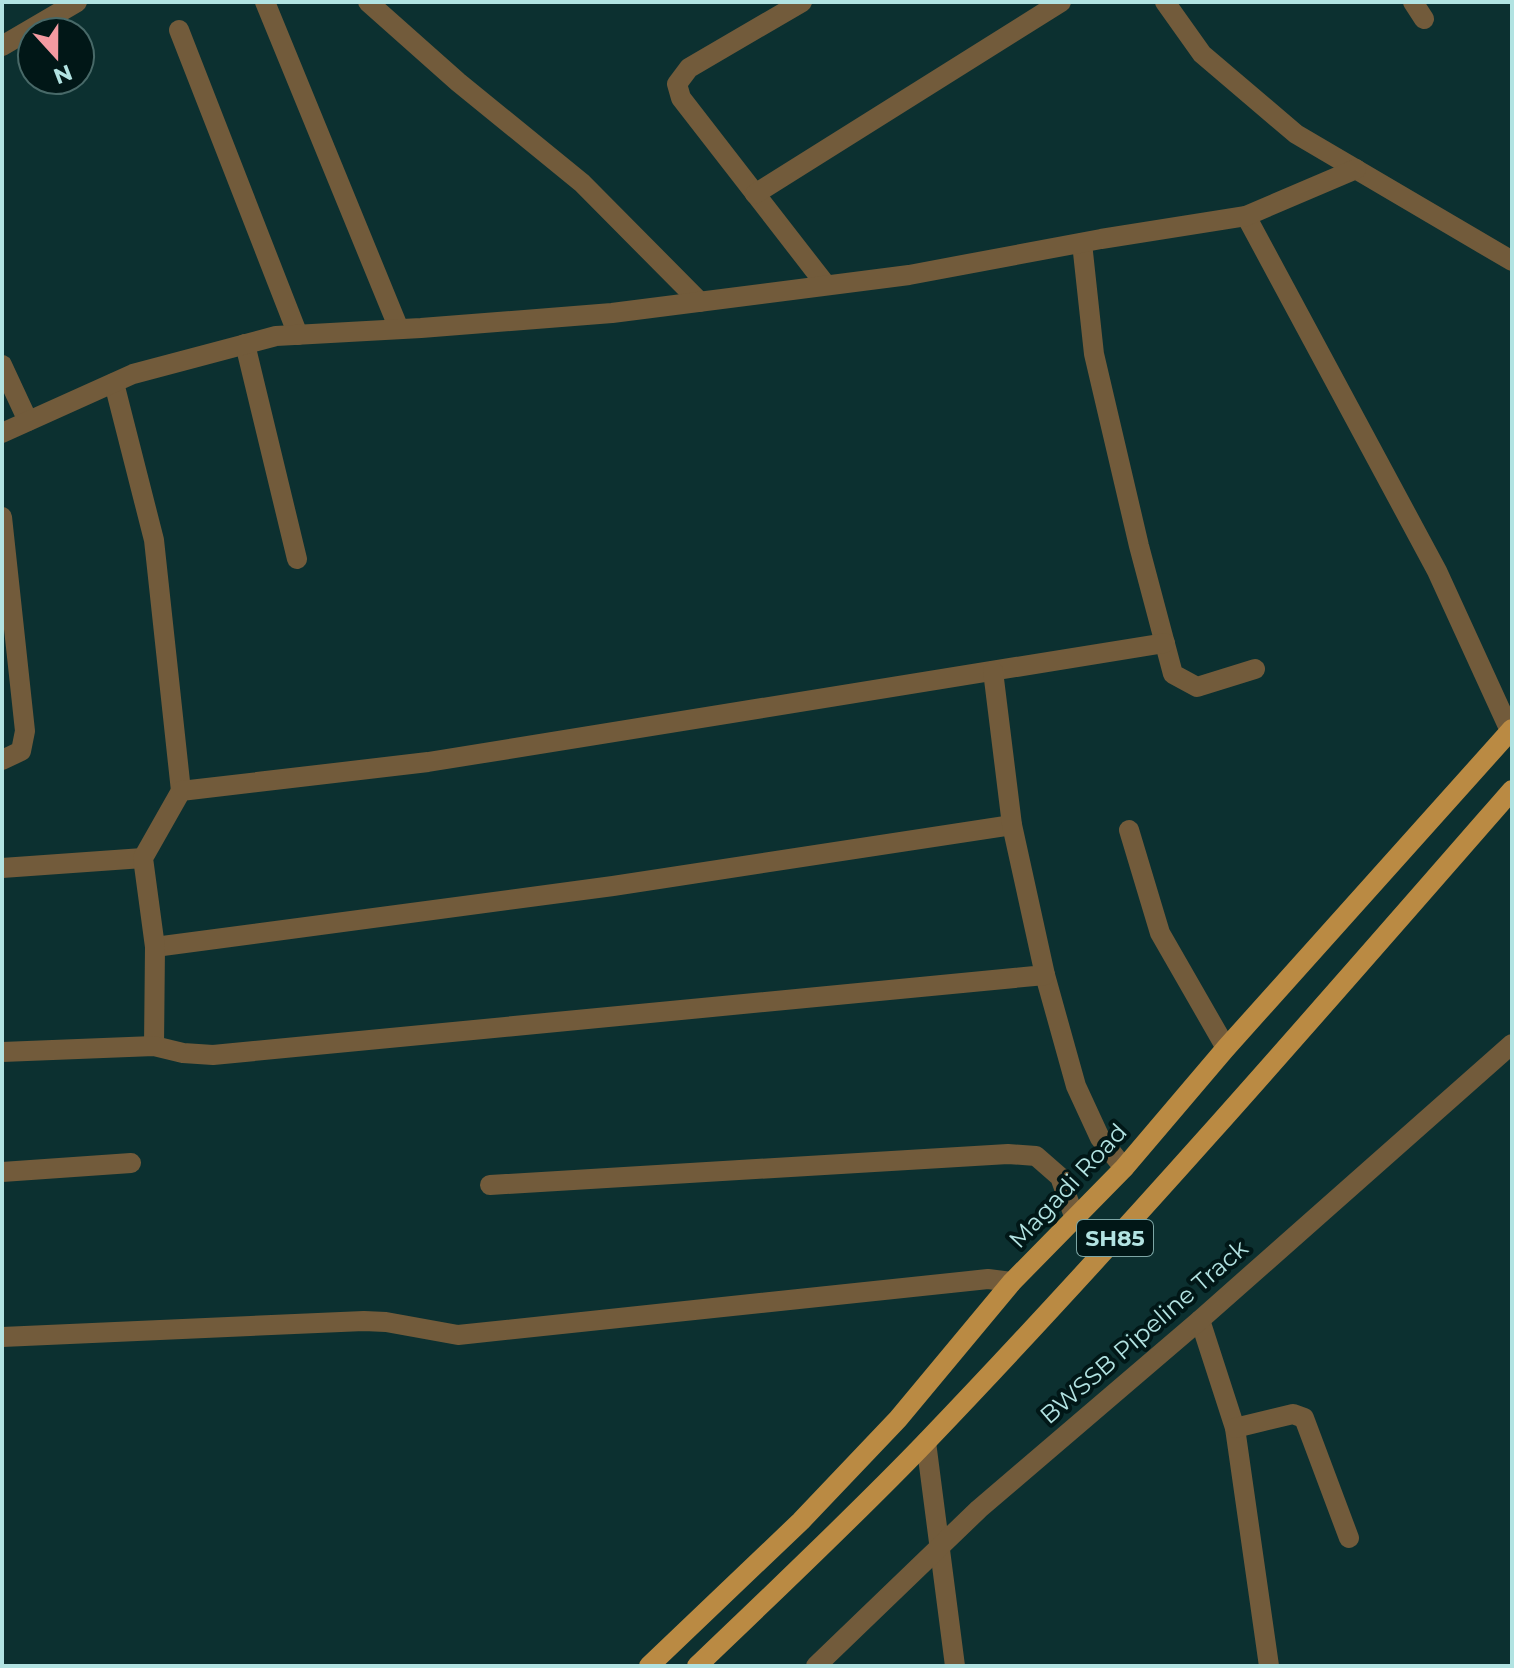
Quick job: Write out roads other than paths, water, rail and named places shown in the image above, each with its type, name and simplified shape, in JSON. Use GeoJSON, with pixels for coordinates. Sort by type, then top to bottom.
{"type":"FeatureCollection","features":[{"type":"Feature","properties":{"kind":"main road","name":"Magadi Road"},"geometry":{"type":"LineString","coordinates":[[649,1666],[801,1521],[876,1442],[1012,1282],[1124,1168],[1226,1048],[1511,732]]}},
{"type":"Feature","properties":{"kind":"main road","name":"SH85"},"geometry":{"type":"LineString","coordinates":[[697,1666],[926,1442],[1235,1106],[1512,790]]}},
{"type":"Feature","properties":{"kind":"street"},"geometry":{"type":"LineString","coordinates":[[2,46],[77,2]]}},
{"type":"Feature","properties":{"kind":"street"},"geometry":{"type":"LineString","coordinates":[[265,2],[399,329]]}},
{"type":"Feature","properties":{"kind":"street"},"geometry":{"type":"LineString","coordinates":[[368,2],[458,82],[582,183],[700,302]]}},
{"type":"Feature","properties":{"kind":"street"},"geometry":{"type":"LineString","coordinates":[[802,2],[689,68],[677,84],[681,98],[826,285]]}},
{"type":"Feature","properties":{"kind":"street"},"geometry":{"type":"LineString","coordinates":[[755,194],[1061,2]]}},
{"type":"Feature","properties":{"kind":"street"},"geometry":{"type":"LineString","coordinates":[[1165,2],[1202,54],[1296,134],[1509,254]]}},
{"type":"Feature","properties":{"kind":"street"},"geometry":{"type":"LineString","coordinates":[[179,30],[298,335]]}},
{"type":"Feature","properties":{"kind":"street"},"geometry":{"type":"LineString","coordinates":[[2,433],[133,374],[276,336],[612,313],[909,275],[1246,216],[1356,169]]}},
{"type":"Feature","properties":{"kind":"street"},"geometry":{"type":"LineString","coordinates":[[1246,216],[1437,571],[1511,732]]}},
{"type":"Feature","properties":{"kind":"street"},"geometry":{"type":"LineString","coordinates":[[1082,243],[1094,354],[1173,674],[1197,687],[1255,669]]}},
{"type":"Feature","properties":{"kind":"street"},"geometry":{"type":"LineString","coordinates":[[245,344],[297,559]]}},
{"type":"Feature","properties":{"kind":"street"},"geometry":{"type":"LineString","coordinates":[[2,365],[28,421]]}},
{"type":"Feature","properties":{"kind":"street"},"geometry":{"type":"LineString","coordinates":[[114,383],[154,540],[181,791],[143,858],[155,947],[154,1046]]}},
{"type":"Feature","properties":{"kind":"street"},"geometry":{"type":"LineString","coordinates":[[2,517],[25,731],[21,751],[2,760]]}},
{"type":"Feature","properties":{"kind":"street"},"geometry":{"type":"LineString","coordinates":[[181,791],[428,762],[1165,643]]}},
{"type":"Feature","properties":{"kind":"street"},"geometry":{"type":"LineString","coordinates":[[993,671],[1012,825],[1045,975],[1076,1086],[1100,1138],[1124,1168]]}},
{"type":"Feature","properties":{"kind":"street"},"geometry":{"type":"LineString","coordinates":[[155,947],[613,886],[1012,825]]}},
{"type":"Feature","properties":{"kind":"street"},"geometry":{"type":"LineString","coordinates":[[1129,830],[1160,933],[1226,1048]]}},
{"type":"Feature","properties":{"kind":"street"},"geometry":{"type":"LineString","coordinates":[[2,868],[143,858]]}},
{"type":"Feature","properties":{"kind":"street"},"geometry":{"type":"LineString","coordinates":[[2,1052],[154,1046],[183,1053],[213,1055],[1045,975]]}},
{"type":"Feature","properties":{"kind":"street","name":"BWSSB Pipeline Track"},"geometry":{"type":"LineString","coordinates":[[816,1666],[979,1509],[1200,1320],[1512,1044]]}},
{"type":"Feature","properties":{"kind":"street"},"geometry":{"type":"LineString","coordinates":[[490,1185],[1008,1154],[1036,1156],[1060,1177],[1075,1219]]}},
{"type":"Feature","properties":{"kind":"street"},"geometry":{"type":"LineString","coordinates":[[2,1172],[131,1163]]}},
{"type":"Feature","properties":{"kind":"street"},"geometry":{"type":"LineString","coordinates":[[2,1337],[364,1321],[458,1335],[988,1279],[1012,1282]]}},
{"type":"Feature","properties":{"kind":"street"},"geometry":{"type":"LineString","coordinates":[[1200,1320],[1235,1428],[1269,1666]]}},
{"type":"Feature","properties":{"kind":"street"},"geometry":{"type":"LineString","coordinates":[[1235,1428],[1293,1414],[1304,1418],[1349,1538]]}},
{"type":"Feature","properties":{"kind":"street"},"geometry":{"type":"LineString","coordinates":[[926,1442],[955,1666]]}}]}
